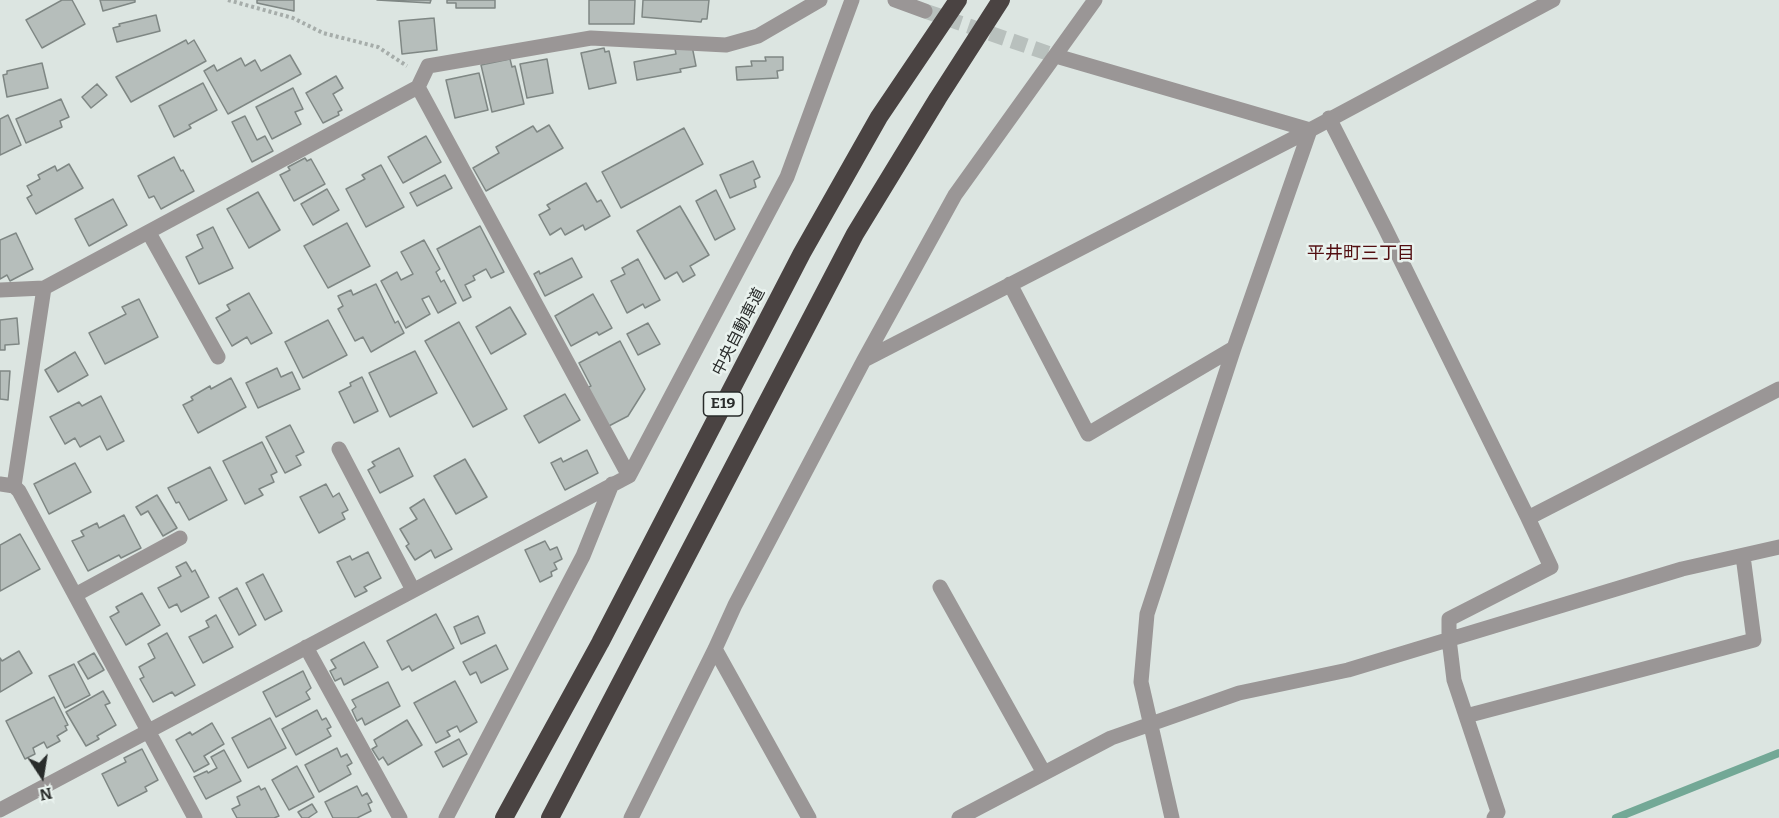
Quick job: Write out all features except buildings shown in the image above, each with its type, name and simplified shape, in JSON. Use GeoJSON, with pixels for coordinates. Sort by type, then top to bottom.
{"type":"FeatureCollection","features":[{"type":"Feature","properties":{"kind":"highway","name":"中央自動車道"},"geometry":{"type":"LineString","coordinates":[[504,818],[605,632],[808,243],[879,117],[958,0]]}},
{"type":"Feature","properties":{"kind":"highway","name":"E19"},"geometry":{"type":"LineString","coordinates":[[550,818],[855,234],[1001,0]]}},
{"type":"Feature","properties":{"kind":"street"},"geometry":{"type":"LineString","coordinates":[[0,290],[44,288],[418,87],[428,66],[591,38],[726,45],[758,36],[820,0]]}},
{"type":"Feature","properties":{"kind":"street"},"geometry":{"type":"LineString","coordinates":[[0,810],[629,476],[786,177],[852,0]]}},
{"type":"Feature","properties":{"kind":"street"},"geometry":{"type":"LineString","coordinates":[[894,0],[925,11]]}},
{"type":"Feature","properties":{"kind":"street"},"geometry":{"type":"LineString","coordinates":[[631,818],[716,649],[735,605],[864,360],[955,195],[1095,0]]}},
{"type":"Feature","properties":{"kind":"street"},"geometry":{"type":"LineString","coordinates":[[864,360],[1310,130],[1553,0]]}},
{"type":"Feature","properties":{"kind":"street"},"geometry":{"type":"LineString","coordinates":[[1056,56],[1310,130]]}},
{"type":"Feature","properties":{"kind":"street"},"geometry":{"type":"LineString","coordinates":[[418,87],[629,476]]}},
{"type":"Feature","properties":{"kind":"street"},"geometry":{"type":"LineString","coordinates":[[1329,118],[1551,567],[1449,619],[1454,681],[1498,812],[1494,818]]}},
{"type":"Feature","properties":{"kind":"street"},"geometry":{"type":"LineString","coordinates":[[1172,818],[1141,682],[1148,614],[1234,348],[1310,130]]}},
{"type":"Feature","properties":{"kind":"street"},"geometry":{"type":"LineString","coordinates":[[149,233],[218,357]]}},
{"type":"Feature","properties":{"kind":"street"},"geometry":{"type":"LineString","coordinates":[[1010,284],[1088,434],[1234,348]]}},
{"type":"Feature","properties":{"kind":"street"},"geometry":{"type":"LineString","coordinates":[[44,288],[7,485],[19,491],[45,537],[195,818]]}},
{"type":"Feature","properties":{"kind":"street"},"geometry":{"type":"LineString","coordinates":[[1528,518],[1779,389]]}},
{"type":"Feature","properties":{"kind":"street"},"geometry":{"type":"LineString","coordinates":[[339,449],[413,590]]}},
{"type":"Feature","properties":{"kind":"street"},"geometry":{"type":"LineString","coordinates":[[447,818],[583,556],[612,484]]}},
{"type":"Feature","properties":{"kind":"street"},"geometry":{"type":"LineString","coordinates":[[75,595],[180,538]]}},
{"type":"Feature","properties":{"kind":"street"},"geometry":{"type":"LineString","coordinates":[[959,818],[1111,738],[1239,693],[1348,670],[1682,570],[1779,548]]}},
{"type":"Feature","properties":{"kind":"street"},"geometry":{"type":"LineString","coordinates":[[1466,716],[1754,640],[1743,556]]}},
{"type":"Feature","properties":{"kind":"street"},"geometry":{"type":"LineString","coordinates":[[940,587],[1044,773]]}},
{"type":"Feature","properties":{"kind":"street"},"geometry":{"type":"LineString","coordinates":[[306,647],[400,818]]}},
{"type":"Feature","properties":{"kind":"street"},"geometry":{"type":"LineString","coordinates":[[716,649],[809,818]]}},
{"type":"Feature","properties":{"kind":"path"},"geometry":{"type":"LineString","coordinates":[[228,0],[293,18],[323,33],[378,47],[410,68],[418,87]]}},
{"type":"Feature","properties":{"kind":"waterway"},"geometry":{"type":"LineString","coordinates":[[1616,818],[1779,753]]}},
{"type":"Feature","properties":{"kind":"tunnel"},"geometry":{"type":"LineString","coordinates":[[925,11],[1056,56]]}},
{"type":"Feature","properties":{"kind":"district","name":"平井町三丁目"},"geometry":{"type":"Point","coordinates":[1361,254]}}]}
